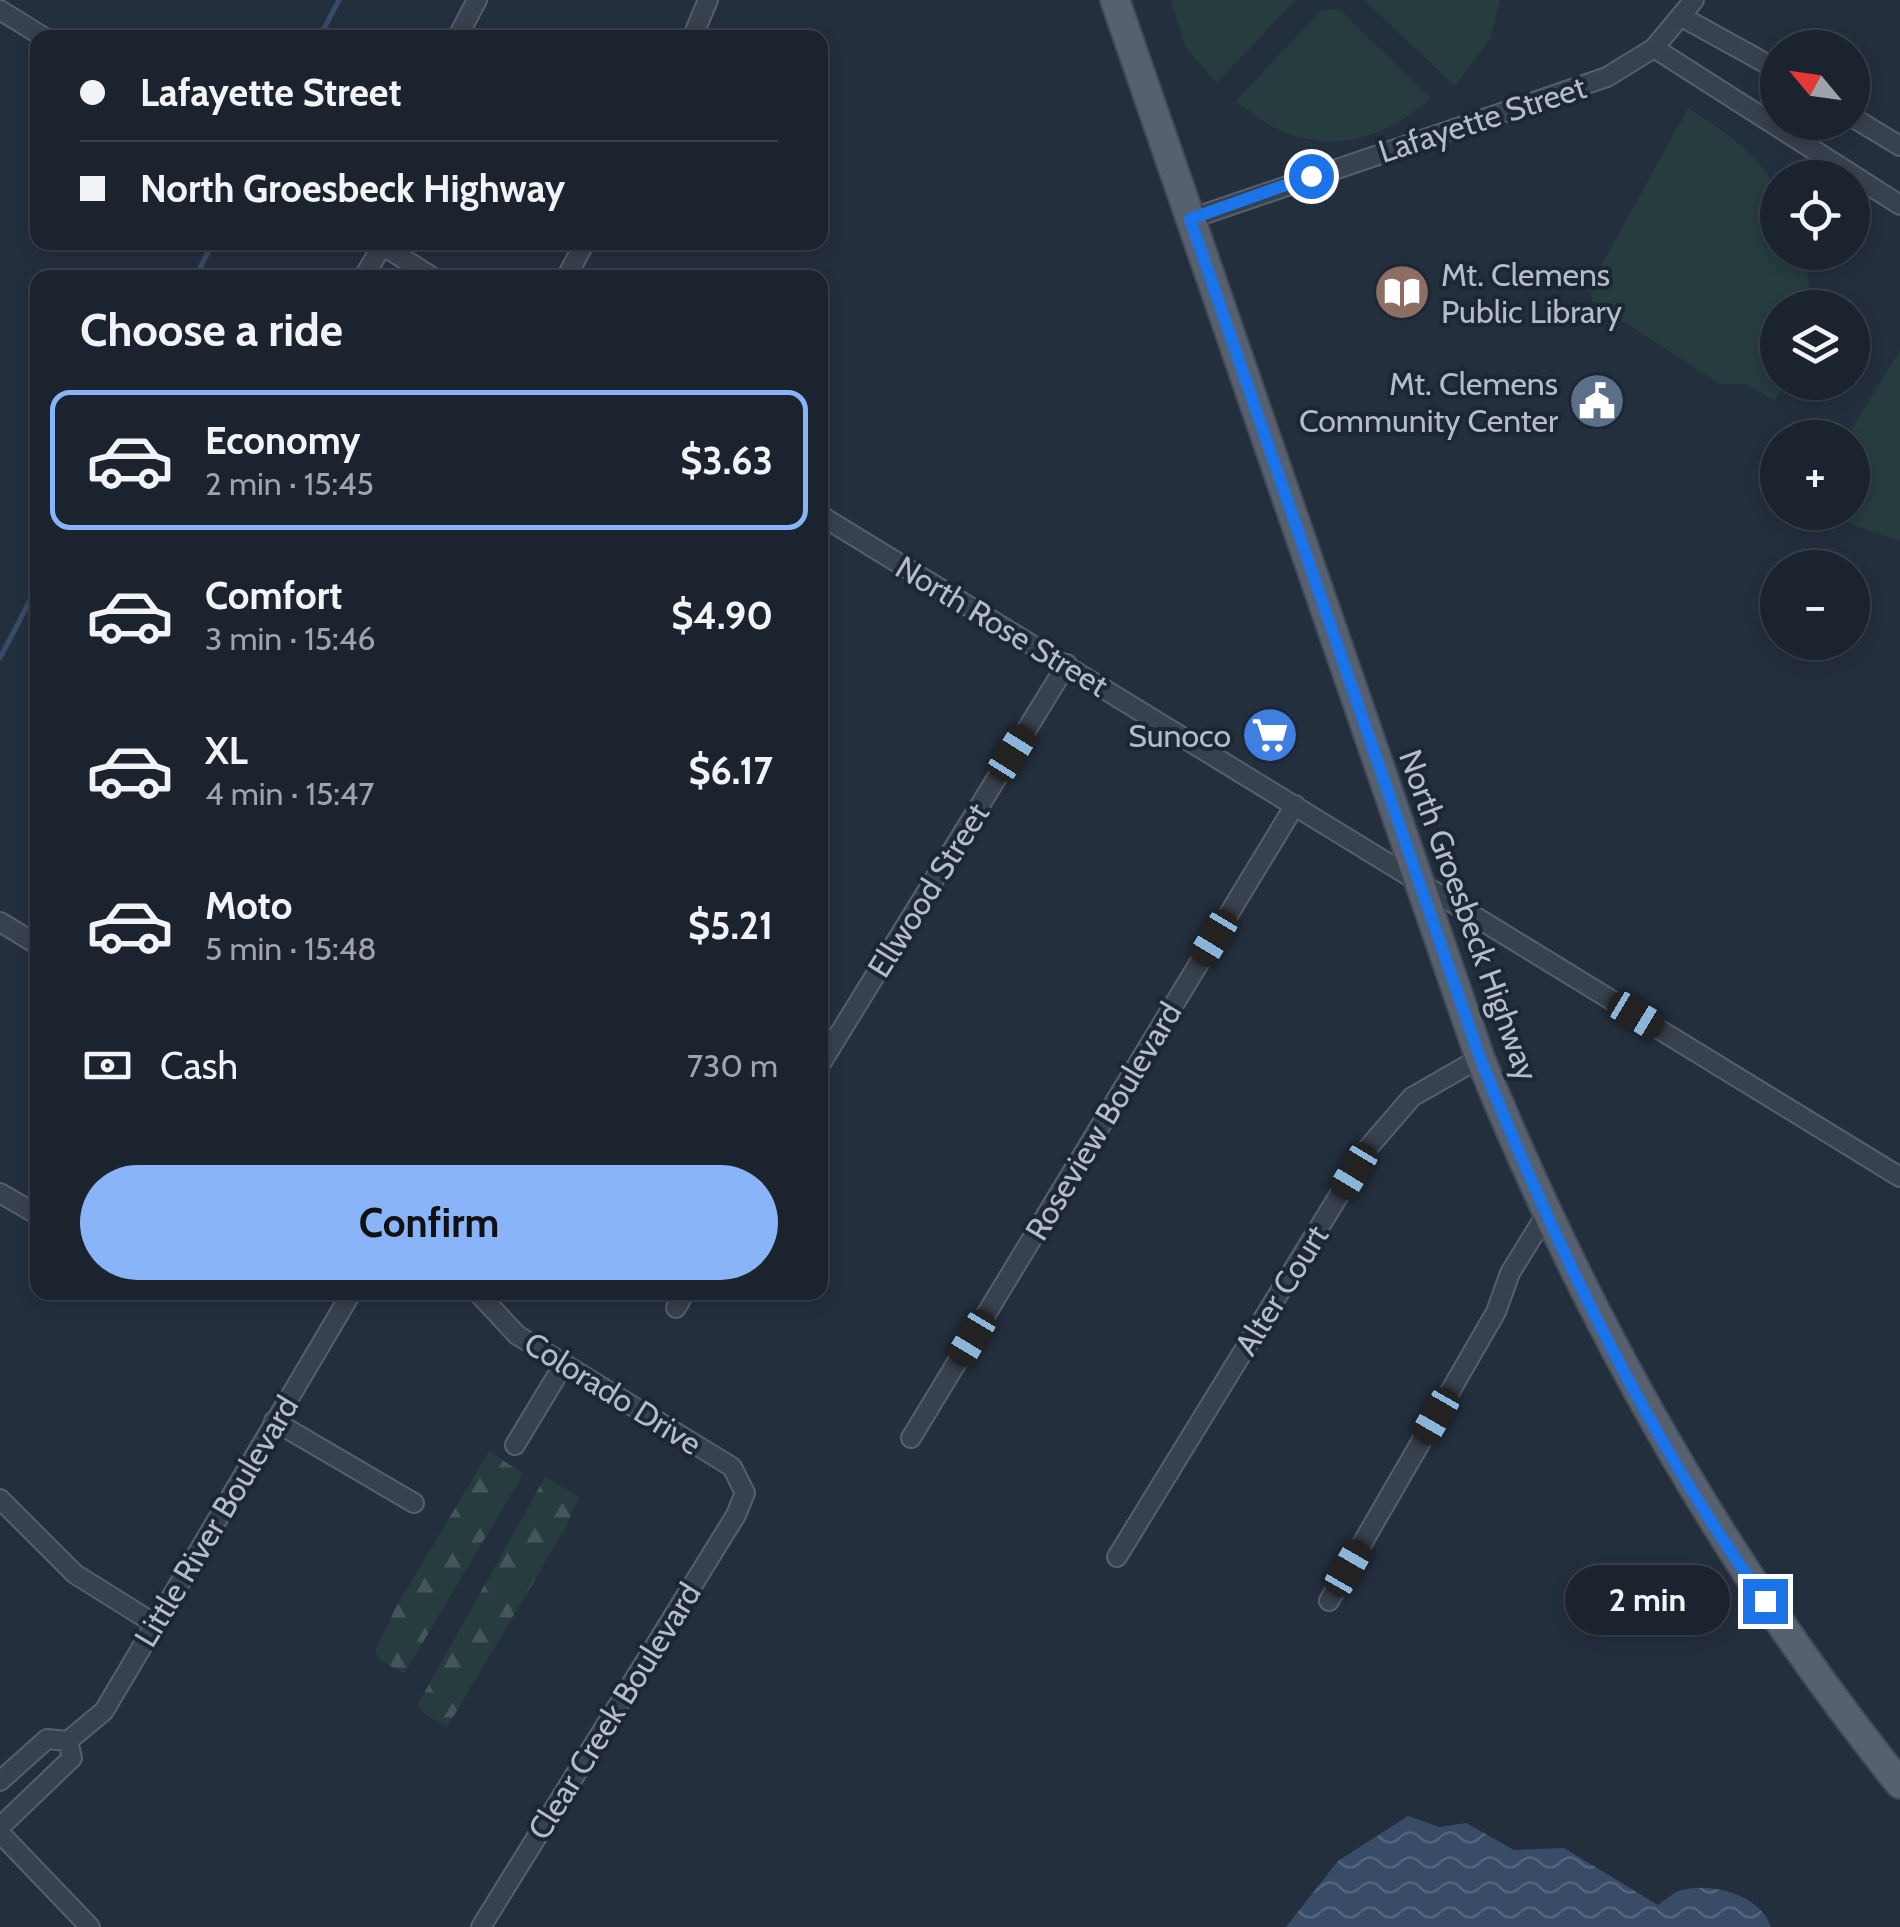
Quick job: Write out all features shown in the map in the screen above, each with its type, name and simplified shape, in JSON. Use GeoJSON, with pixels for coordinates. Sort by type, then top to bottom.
{"type":"FeatureCollection","features":[{"type":"Feature","properties":{"kind":"main road","name":"North Groesbeck Highway"},"geometry":{"type":"LineString","coordinates":[[1115,0],[1480,1058],[1545,1216],[1700,1502],[1804,1657],[1900,1784]]}},
{"type":"Feature","properties":{"kind":"street"},"geometry":{"type":"LineString","coordinates":[[461,30],[477,0]]}},
{"type":"Feature","properties":{"kind":"street"},"geometry":{"type":"LineString","coordinates":[[695,30],[708,0]]}},
{"type":"Feature","properties":{"kind":"street","name":"Lafayette Street"},"geometry":{"type":"LineString","coordinates":[[1190,219],[1607,78],[1654,48],[1694,0]]}},
{"type":"Feature","properties":{"kind":"street"},"geometry":{"type":"LineString","coordinates":[[0,10],[32,30]]}},
{"type":"Feature","properties":{"kind":"street"},"geometry":{"type":"LineString","coordinates":[[1682,18],[1760,60]]}},
{"type":"Feature","properties":{"kind":"street"},"geometry":{"type":"LineString","coordinates":[[1654,48],[1900,204]]}},
{"type":"Feature","properties":{"kind":"street"},"geometry":{"type":"LineString","coordinates":[[1870,128],[1900,146]]}},
{"type":"Feature","properties":{"kind":"street"},"geometry":{"type":"LineString","coordinates":[[390,250],[421,270]]}},
{"type":"Feature","properties":{"kind":"street","name":"North Rose Street"},"geometry":{"type":"LineString","coordinates":[[828,520],[1900,1177]]}},
{"type":"Feature","properties":{"kind":"street","name":"Ellwood Street"},"geometry":{"type":"LineString","coordinates":[[828,1053],[1067,664]]}},
{"type":"Feature","properties":{"kind":"street","name":"Roseview Boulevard"},"geometry":{"type":"LineString","coordinates":[[911,1438],[1295,805]]}},
{"type":"Feature","properties":{"kind":"street"},"geometry":{"type":"LineString","coordinates":[[0,947],[6,926],[30,940]]}},
{"type":"Feature","properties":{"kind":"street","name":"Alter Court"},"geometry":{"type":"LineString","coordinates":[[1117,1557],[1368,1148],[1412,1097],[1480,1058]]}},
{"type":"Feature","properties":{"kind":"street"},"geometry":{"type":"LineString","coordinates":[[0,1193],[30,1211]]}},
{"type":"Feature","properties":{"kind":"street"},"geometry":{"type":"LineString","coordinates":[[1328,1601],[1496,1312],[1510,1273],[1545,1216]]}},
{"type":"Feature","properties":{"kind":"street","name":"Little River Boulevard"},"geometry":{"type":"LineString","coordinates":[[0,1780],[47,1739],[68,1741],[104,1711],[347,1300]]}},
{"type":"Feature","properties":{"kind":"street","name":"Colorado Drive"},"geometry":{"type":"LineString","coordinates":[[484,1300],[504,1325],[732,1466],[745,1493]]}},
{"type":"Feature","properties":{"kind":"street"},"geometry":{"type":"LineString","coordinates":[[515,1444],[564,1364]]}},
{"type":"Feature","properties":{"kind":"street"},"geometry":{"type":"LineString","coordinates":[[274,1421],[414,1502]]}},
{"type":"Feature","properties":{"kind":"street","name":"Clear Creek Boulevard"},"geometry":{"type":"LineString","coordinates":[[481,1927],[736,1515],[745,1493]]}},
{"type":"Feature","properties":{"kind":"street"},"geometry":{"type":"LineString","coordinates":[[0,1498],[75,1574],[155,1624]]}},
{"type":"Feature","properties":{"kind":"street","name":"Little River Boulevard"},"geometry":{"type":"LineString","coordinates":[[0,1830],[72,1758],[68,1741]]}},
{"type":"Feature","properties":{"kind":"street"},"geometry":{"type":"LineString","coordinates":[[20,1762],[44,1787]]}},
{"type":"Feature","properties":{"kind":"street"},"geometry":{"type":"LineString","coordinates":[[0,1830],[90,1927]]}},
{"type":"Feature","properties":{"kind":"green space"},"geometry":{"type":"Polygon","coordinates":[[[1171,0],[1295,0],[1217,83],[1186,48],[1171,0]]]}},
{"type":"Feature","properties":{"kind":"green space"},"geometry":{"type":"Polygon","coordinates":[[[1364,0],[1500,0],[1490,39],[1455,86],[1364,0]]]}},
{"type":"Feature","properties":{"kind":"green space"},"geometry":{"type":"Polygon","coordinates":[[[1339,9],[1431,98],[1383,130],[1334,142],[1285,132],[1236,101],[1321,10],[1339,9]]]}},
{"type":"Feature","properties":{"kind":"green space"},"geometry":{"type":"Polygon","coordinates":[[[1688,108],[1738,143],[1760,164],[1760,270],[1807,270],[1810,290],[1760,290],[1760,392],[1746,384],[1720,384],[1593,302],[1589,288],[1688,108]]]}},
{"type":"Feature","properties":{"kind":"green space"},"geometry":{"type":"Polygon","coordinates":[[[1900,350],[1900,541],[1868,530],[1870,420],[1857,420],[1900,350]]]}},
{"type":"Feature","properties":{"kind":"green space"},"geometry":{"type":"Polygon","coordinates":[[[489,1451],[523,1474],[404,1674],[375,1652],[394,1611],[489,1451]]]}},
{"type":"Feature","properties":{"kind":"green space"},"geometry":{"type":"Polygon","coordinates":[[[545,1477],[579,1497],[566,1527],[447,1727],[424,1714],[418,1704],[545,1477]]]}},
{"type":"Feature","properties":{"kind":"water"},"geometry":{"type":"Polygon","coordinates":[[[1408,1816],[1439,1827],[1466,1823],[1514,1850],[1564,1848],[1658,1905],[1691,1888],[1719,1889],[1756,1906],[1771,1927],[1286,1927],[1338,1861],[1408,1816]]]}},
{"type":"Feature","properties":{"kind":"waterway"},"geometry":{"type":"LineString","coordinates":[[323,30],[339,0]]}},
{"type":"Feature","properties":{"kind":"waterway"},"geometry":{"type":"LineString","coordinates":[[199,270],[209,250]]}},
{"type":"Feature","properties":{"kind":"waterway"},"geometry":{"type":"LineString","coordinates":[[0,658],[30,600]]}},
{"type":"Feature","properties":{"kind":"place","name":"Mt. Clemens Public Library"},"geometry":{"type":"Point","coordinates":[1402,292]}},
{"type":"Feature","properties":{"kind":"place","name":"Mt. Clemens Community Center"},"geometry":{"type":"Point","coordinates":[1597,401]}},
{"type":"Feature","properties":{"kind":"place","name":"Sunoco"},"geometry":{"type":"Point","coordinates":[1270,735]}},
{"type":"Feature","properties":{"kind":"route"},"geometry":{"type":"LineString","coordinates":[[1311,176],[1190,219],[1480,1058],[1523,1164],[1545,1216],[1653,1421],[1765,1601]]}}]}
